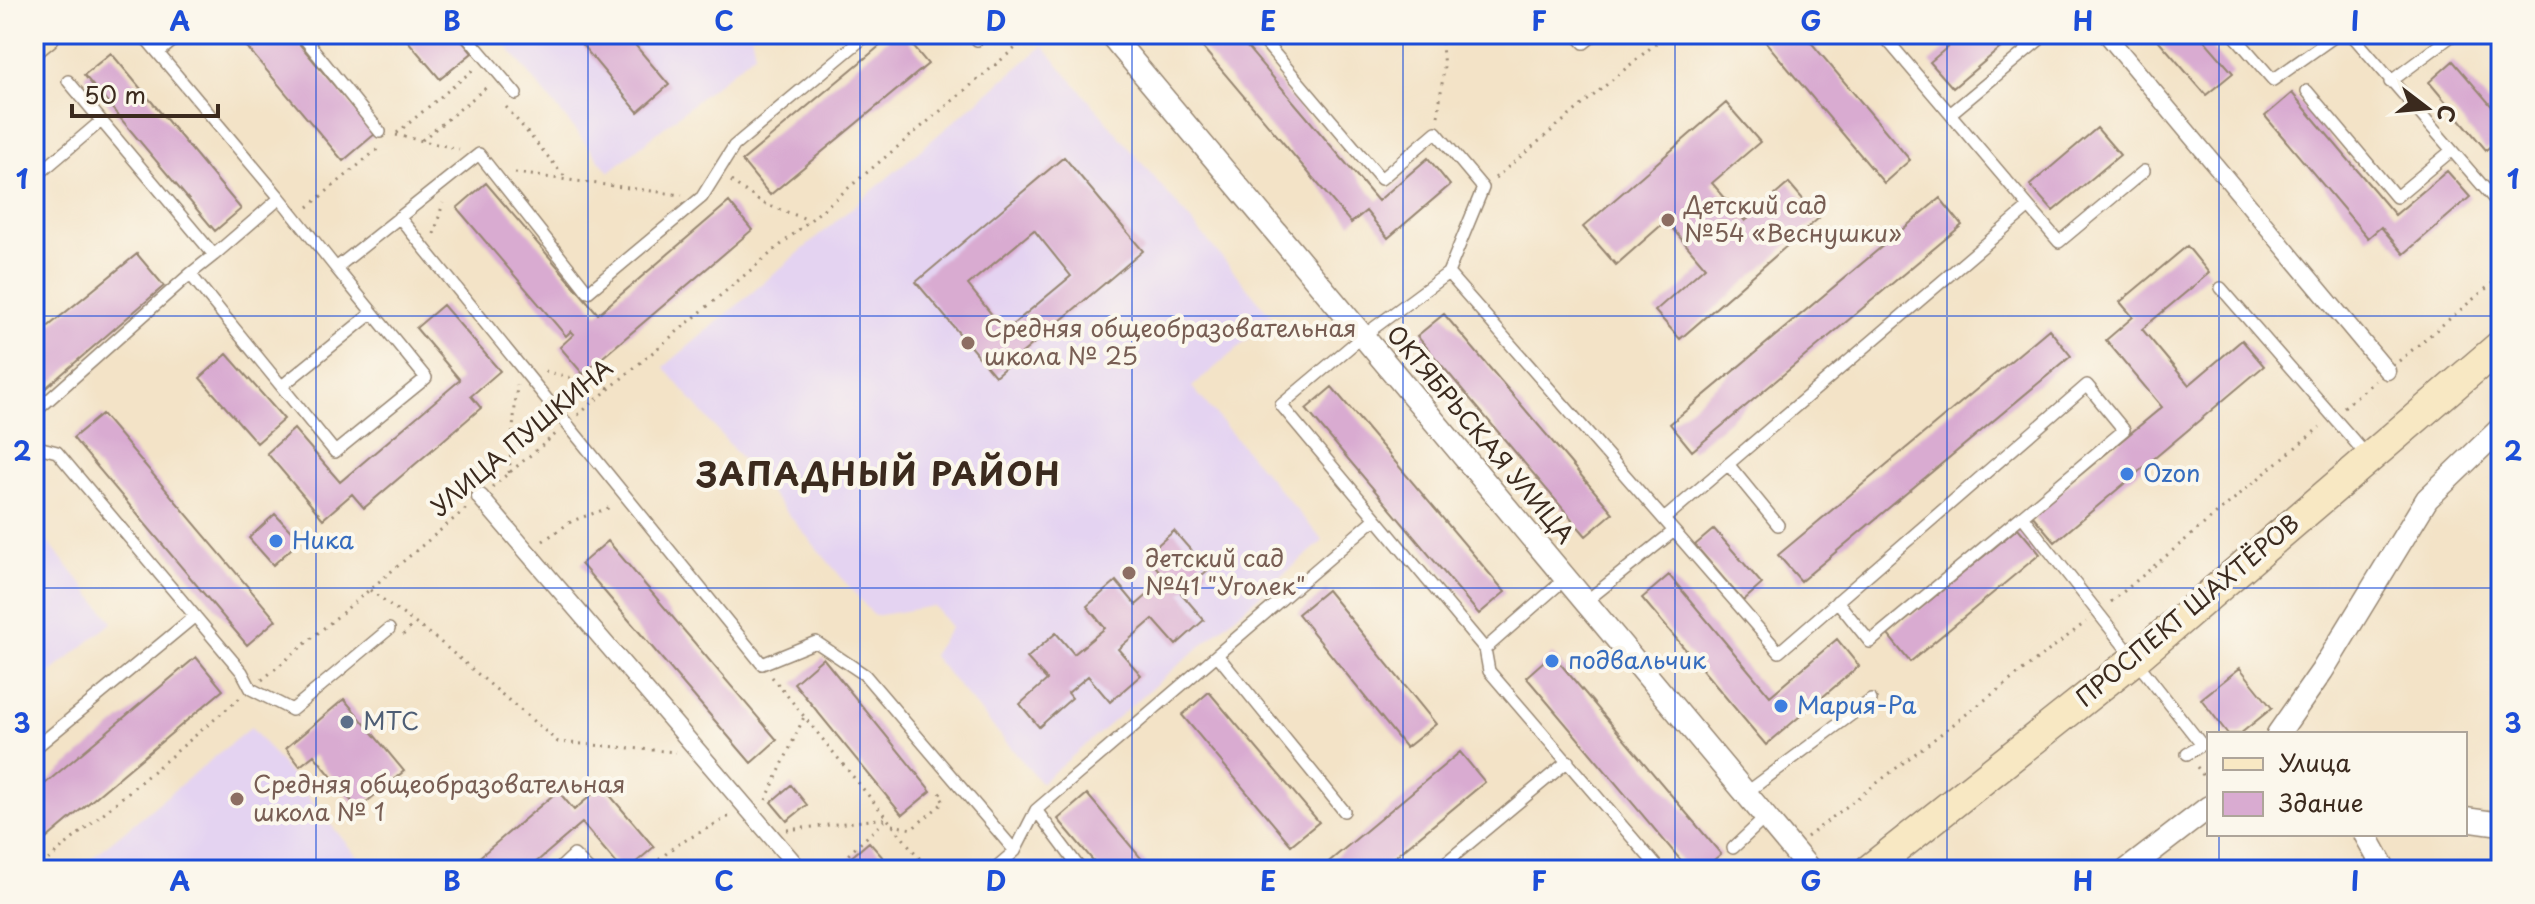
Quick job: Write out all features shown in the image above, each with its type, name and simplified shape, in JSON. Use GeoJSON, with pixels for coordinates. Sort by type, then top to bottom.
{"type":"FeatureCollection","features":[{"type":"Feature","properties":{"kind":"main road"},"geometry":{"type":"LineString","coordinates":[[34,43],[45,34]]}},
{"type":"Feature","properties":{"kind":"main road","name":"ПРОСПЕКТ ШАХТЁРОВ"},"geometry":{"type":"LineString","coordinates":[[1869,870],[2136,658],[2501,345]]}},
{"type":"Feature","properties":{"kind":"street","name":"ОКТЯБРЬСКАЯ УЛИЦА"},"geometry":{"type":"LineString","coordinates":[[1110,34],[1810,870]]}},
{"type":"Feature","properties":{"kind":"street"},"geometry":{"type":"LineString","coordinates":[[2106,34],[2387,371]]}},
{"type":"Feature","properties":{"kind":"street"},"geometry":{"type":"LineString","coordinates":[[2279,732],[2322,671],[2427,499],[2501,428]]}},
{"type":"Feature","properties":{"kind":"street"},"geometry":{"type":"LineString","coordinates":[[480,497],[800,870]]}},
{"type":"Feature","properties":{"kind":"street"},"geometry":{"type":"LineString","coordinates":[[2127,870],[2207,809]]}},
{"type":"Feature","properties":{"kind":"street"},"geometry":{"type":"LineString","coordinates":[[2467,819],[2501,824]]}},
{"type":"Feature","properties":{"kind":"street"},"geometry":{"type":"LineString","coordinates":[[2366,836],[2385,870]]}},
{"type":"Feature","properties":{"kind":"lane"},"geometry":{"type":"LineString","coordinates":[[142,34],[426,378],[335,452],[190,274]]}},
{"type":"Feature","properties":{"kind":"lane"},"geometry":{"type":"LineString","coordinates":[[158,53],[181,34]]}},
{"type":"Feature","properties":{"kind":"lane"},"geometry":{"type":"LineString","coordinates":[[301,34],[380,132]]}},
{"type":"Feature","properties":{"kind":"lane"},"geometry":{"type":"LineString","coordinates":[[465,34],[516,94]]}},
{"type":"Feature","properties":{"kind":"lane"},"geometry":{"type":"LineString","coordinates":[[336,268],[479,154],[588,292],[702,197],[734,146],[868,34]]}},
{"type":"Feature","properties":{"kind":"lane"},"geometry":{"type":"LineString","coordinates":[[972,34],[977,40],[983,34]]}},
{"type":"Feature","properties":{"kind":"lane"},"geometry":{"type":"LineString","coordinates":[[1258,34],[1381,179],[1436,132],[1483,188],[1448,273],[1363,336],[1281,405],[1485,649],[1489,671],[1660,870]]}},
{"type":"Feature","properties":{"kind":"lane"},"geometry":{"type":"LineString","coordinates":[[1576,34],[1584,43],[1595,34]]}},
{"type":"Feature","properties":{"kind":"lane"},"geometry":{"type":"LineString","coordinates":[[1882,34],[2059,242],[2144,171]]}},
{"type":"Feature","properties":{"kind":"lane"},"geometry":{"type":"LineString","coordinates":[[2233,34],[2273,80],[2338,34]]}},
{"type":"Feature","properties":{"kind":"lane"},"geometry":{"type":"LineString","coordinates":[[2351,34],[2501,207]]}},
{"type":"Feature","properties":{"kind":"lane"},"geometry":{"type":"LineString","coordinates":[[2390,82],[2454,34]]}},
{"type":"Feature","properties":{"kind":"lane"},"geometry":{"type":"LineString","coordinates":[[1950,114],[2039,40]]}},
{"type":"Feature","properties":{"kind":"lane"},"geometry":{"type":"LineString","coordinates":[[68,81],[214,255]]}},
{"type":"Feature","properties":{"kind":"lane"},"geometry":{"type":"LineString","coordinates":[[2307,91],[2396,197],[2451,151]]}},
{"type":"Feature","properties":{"kind":"lane"},"geometry":{"type":"LineString","coordinates":[[34,178],[101,121]]}},
{"type":"Feature","properties":{"kind":"lane"},"geometry":{"type":"LineString","coordinates":[[34,413],[280,198]]}},
{"type":"Feature","properties":{"kind":"lane"},"geometry":{"type":"LineString","coordinates":[[1664,519],[2029,207]]}},
{"type":"Feature","properties":{"kind":"lane"},"geometry":{"type":"LineString","coordinates":[[399,217],[762,664],[816,642],[865,675],[1015,851]]}},
{"type":"Feature","properties":{"kind":"lane"},"geometry":{"type":"LineString","coordinates":[[1448,273],[1779,652],[1837,601],[2087,385],[2124,430],[1870,642],[1837,601]]}},
{"type":"Feature","properties":{"kind":"lane"},"geometry":{"type":"LineString","coordinates":[[2221,288],[2369,458]]}},
{"type":"Feature","properties":{"kind":"lane"},"geometry":{"type":"LineString","coordinates":[[282,386],[372,313]]}},
{"type":"Feature","properties":{"kind":"lane"},"geometry":{"type":"LineString","coordinates":[[34,446],[57,452],[242,672],[251,689],[292,710],[389,629]]}},
{"type":"Feature","properties":{"kind":"lane"},"geometry":{"type":"LineString","coordinates":[[1728,464],[1778,525]]}},
{"type":"Feature","properties":{"kind":"lane"},"geometry":{"type":"LineString","coordinates":[[2022,516],[2202,745],[2190,757]]}},
{"type":"Feature","properties":{"kind":"lane"},"geometry":{"type":"LineString","coordinates":[[993,870],[1015,851],[1036,810],[1375,519]]}},
{"type":"Feature","properties":{"kind":"lane"},"geometry":{"type":"LineString","coordinates":[[1585,602],[1674,531]]}},
{"type":"Feature","properties":{"kind":"lane"},"geometry":{"type":"LineString","coordinates":[[1485,649],[1566,578]]}},
{"type":"Feature","properties":{"kind":"lane"},"geometry":{"type":"LineString","coordinates":[[34,749],[195,616]]}},
{"type":"Feature","properties":{"kind":"lane"},"geometry":{"type":"LineString","coordinates":[[1218,656],[1344,811]]}},
{"type":"Feature","properties":{"kind":"lane"},"geometry":{"type":"LineString","coordinates":[[1746,793],[1871,700]]}},
{"type":"Feature","properties":{"kind":"lane"},"geometry":{"type":"LineString","coordinates":[[1437,870],[1568,761]]}},
{"type":"Feature","properties":{"kind":"lane"},"geometry":{"type":"LineString","coordinates":[[1036,810],[1081,870]]}},
{"type":"Feature","properties":{"kind":"lane"},"geometry":{"type":"LineString","coordinates":[[1733,848],[1766,817]]}},
{"type":"Feature","properties":{"kind":"lane"},"geometry":{"type":"LineString","coordinates":[[558,870],[574,855],[589,870]]}},
{"type":"Feature","properties":{"kind":"path","name":"УЛИЦА ПУШКИНА"},"geometry":{"type":"LineString","coordinates":[[36,870],[1032,34]]}},
{"type":"Feature","properties":{"kind":"path"},"geometry":{"type":"LineString","coordinates":[[1436,132],[1444,68],[1441,34]]}},
{"type":"Feature","properties":{"kind":"path"},"geometry":{"type":"LineString","coordinates":[[1483,188],[1667,34]]}},
{"type":"Feature","properties":{"kind":"path"},"geometry":{"type":"LineString","coordinates":[[422,140],[486,84],[568,180]]}},
{"type":"Feature","properties":{"kind":"path"},"geometry":{"type":"LineString","coordinates":[[380,132],[479,154]]}},
{"type":"Feature","properties":{"kind":"path"},"geometry":{"type":"LineString","coordinates":[[492,170],[702,197]]}},
{"type":"Feature","properties":{"kind":"path"},"geometry":{"type":"LineString","coordinates":[[718,172],[762,203],[810,220]]}},
{"type":"Feature","properties":{"kind":"path"},"geometry":{"type":"LineString","coordinates":[[429,253],[453,175]]}},
{"type":"Feature","properties":{"kind":"path"},"geometry":{"type":"LineString","coordinates":[[1792,849],[2099,612],[2501,276]]}},
{"type":"Feature","properties":{"kind":"path"},"geometry":{"type":"LineString","coordinates":[[527,552],[572,521],[629,500]]}},
{"type":"Feature","properties":{"kind":"path"},"geometry":{"type":"LineString","coordinates":[[370,590],[439,641],[558,742],[701,755]]}},
{"type":"Feature","properties":{"kind":"path"},"geometry":{"type":"LineString","coordinates":[[762,664],[929,870]]}},
{"type":"Feature","properties":{"kind":"path"},"geometry":{"type":"LineString","coordinates":[[757,820],[804,717]]}},
{"type":"Feature","properties":{"kind":"path"},"geometry":{"type":"LineString","coordinates":[[2190,757],[2207,780]]}},
{"type":"Feature","properties":{"kind":"path"},"geometry":{"type":"LineString","coordinates":[[892,825],[912,829],[944,802],[939,795],[956,780]]}},
{"type":"Feature","properties":{"kind":"path"},"geometry":{"type":"LineString","coordinates":[[647,870],[675,846],[757,820],[887,818]]}},
{"type":"Feature","properties":{"kind":"path"},"geometry":{"type":"LineString","coordinates":[[832,870],[887,818]]}},
{"type":"Feature","properties":{"kind":"shaded area"},"geometry":{"type":"Polygon","coordinates":[[[497,34],[751,34],[755,53],[609,172],[497,34]]]}},
{"type":"Feature","properties":{"kind":"shaded area","name":"Средняя общеобразовательная школа № 25"},"geometry":{"type":"Polygon","coordinates":[[[1043,46],[1273,318],[1192,387],[1323,541],[1041,783],[932,655],[951,627],[934,606],[874,616],[664,367],[1043,46]]]}},
{"type":"Feature","properties":{"kind":"shaded area"},"geometry":{"type":"Polygon","coordinates":[[[34,525],[113,622],[34,686],[34,525]]]}},
{"type":"Feature","properties":{"kind":"shaded area","name":"Средняя общеобразовательная школа № 1"},"geometry":{"type":"Polygon","coordinates":[[[251,727],[368,870],[77,870],[251,727]]]}},
{"type":"Feature","properties":{"kind":"building"},"geometry":{"type":"Polygon","coordinates":[[[236,34],[291,34],[375,134],[343,161],[236,34]]]}},
{"type":"Feature","properties":{"kind":"building"},"geometry":{"type":"Polygon","coordinates":[[[402,34],[456,34],[472,53],[440,79],[402,34]]]}},
{"type":"Feature","properties":{"kind":"building"},"geometry":{"type":"Polygon","coordinates":[[[573,34],[626,34],[669,85],[638,112],[573,34]]]}},
{"type":"Feature","properties":{"kind":"building"},"geometry":{"type":"Polygon","coordinates":[[[894,34],[903,34],[928,64],[770,195],[742,161],[894,34]]]}},
{"type":"Feature","properties":{"kind":"building"},"geometry":{"type":"Polygon","coordinates":[[[1206,34],[1236,34],[1378,201],[1428,158],[1450,185],[1388,238],[1366,211],[1351,223],[1197,41],[1206,34]]]}},
{"type":"Feature","properties":{"kind":"building"},"geometry":{"type":"Polygon","coordinates":[[[1759,34],[1804,34],[1910,160],[1884,183],[1759,34]]]}},
{"type":"Feature","properties":{"kind":"building"},"geometry":{"type":"Polygon","coordinates":[[[1963,34],[2017,34],[1953,88],[1930,62],[1963,34]]]}},
{"type":"Feature","properties":{"kind":"building"},"geometry":{"type":"Polygon","coordinates":[[[2153,34],[2199,34],[2233,73],[2206,95],[2153,34]]]}},
{"type":"Feature","properties":{"kind":"building"},"geometry":{"type":"Polygon","coordinates":[[[111,53],[241,209],[215,231],[84,75],[111,53]]]}},
{"type":"Feature","properties":{"kind":"building"},"geometry":{"type":"Polygon","coordinates":[[[2453,61],[2501,117],[2501,137],[2486,150],[2429,82],[2453,61]]]}},
{"type":"Feature","properties":{"kind":"building"},"geometry":{"type":"Polygon","coordinates":[[[2292,93],[2395,215],[2447,171],[2470,197],[2404,254],[2381,227],[2368,238],[2265,116],[2292,93]]]}},
{"type":"Feature","properties":{"kind":"building","name":"Детский сад №54 «Веснушки»"},"geometry":{"type":"Polygon","coordinates":[[[1726,103],[1760,142],[1712,183],[1745,221],[1789,183],[1819,218],[1680,339],[1655,311],[1705,267],[1666,221],[1616,265],[1583,227],[1726,103]]]}},
{"type":"Feature","properties":{"kind":"building"},"geometry":{"type":"Polygon","coordinates":[[[2097,128],[2120,155],[2053,211],[2030,185],[2097,128]]]}},
{"type":"Feature","properties":{"kind":"building"},"geometry":{"type":"Polygon","coordinates":[[[1064,157],[1143,251],[995,376],[916,282],[1064,157]],[[1034,230],[968,285],[1005,331],[1071,276],[1034,230]]]}},
{"type":"Feature","properties":{"kind":"building"},"geometry":{"type":"Polygon","coordinates":[[[486,183],[598,314],[729,202],[752,230],[583,374],[560,347],[574,334],[571,331],[566,336],[457,208],[486,183]]]}},
{"type":"Feature","properties":{"kind":"building"},"geometry":{"type":"Polygon","coordinates":[[[1940,198],[1962,225],[1692,451],[1670,424],[1940,198]]]}},
{"type":"Feature","properties":{"kind":"building"},"geometry":{"type":"Polygon","coordinates":[[[2187,246],[2209,273],[2142,329],[2189,385],[2242,340],[2264,366],[2055,542],[2032,515],[2162,407],[2106,340],[2133,317],[2120,302],[2187,246]]]}},
{"type":"Feature","properties":{"kind":"building"},"geometry":{"type":"Polygon","coordinates":[[[137,254],[164,286],[34,398],[34,338],[137,254]]]}},
{"type":"Feature","properties":{"kind":"building"},"geometry":{"type":"Polygon","coordinates":[[[443,305],[500,371],[471,396],[481,408],[364,508],[352,494],[323,519],[267,453],[294,429],[340,482],[460,380],[416,328],[443,305]]]}},
{"type":"Feature","properties":{"kind":"building"},"geometry":{"type":"Polygon","coordinates":[[[1444,314],[1613,513],[1586,536],[1417,336],[1444,314]]]}},
{"type":"Feature","properties":{"kind":"building"},"geometry":{"type":"Polygon","coordinates":[[[2049,329],[2071,356],[1801,581],[1778,555],[2049,329]]]}},
{"type":"Feature","properties":{"kind":"building"},"geometry":{"type":"Polygon","coordinates":[[[227,354],[284,419],[257,443],[200,378],[227,354]]]}},
{"type":"Feature","properties":{"kind":"building"},"geometry":{"type":"Polygon","coordinates":[[[1332,387],[1505,592],[1479,614],[1306,409],[1332,387]]]}},
{"type":"Feature","properties":{"kind":"building"},"geometry":{"type":"Polygon","coordinates":[[[102,414],[276,620],[247,645],[73,438],[102,414]]]}},
{"type":"Feature","properties":{"kind":"building"},"geometry":{"type":"Polygon","coordinates":[[[275,514],[300,541],[273,565],[249,538],[275,514]]]}},
{"type":"Feature","properties":{"kind":"building"},"geometry":{"type":"Polygon","coordinates":[[[2018,528],[2040,554],[1910,662],[1888,635],[2018,528]]]}},
{"type":"Feature","properties":{"kind":"building"},"geometry":{"type":"Polygon","coordinates":[[[1714,529],[1762,584],[1743,601],[1695,545],[1714,529]]]}},
{"type":"Feature","properties":{"kind":"building"},"geometry":{"type":"Polygon","coordinates":[[[1174,531],[1208,570],[1181,593],[1204,620],[1176,645],[1153,619],[1118,649],[1141,675],[1110,702],[1088,676],[1068,693],[1072,698],[1039,727],[1020,704],[1047,680],[1027,658],[1056,633],[1074,654],[1105,628],[1087,606],[1116,581],[1136,605],[1166,579],[1146,555],[1174,531]]]}},
{"type":"Feature","properties":{"kind":"building"},"geometry":{"type":"Polygon","coordinates":[[[608,541],[777,740],[751,763],[581,564],[608,541]]]}},
{"type":"Feature","properties":{"kind":"building"},"geometry":{"type":"Polygon","coordinates":[[[1669,575],[1770,696],[1837,639],[1859,666],[1766,745],[1642,598],[1669,575]]]}},
{"type":"Feature","properties":{"kind":"building"},"geometry":{"type":"Polygon","coordinates":[[[1327,590],[1436,724],[1406,748],[1298,614],[1327,590]]]}},
{"type":"Feature","properties":{"kind":"building"},"geometry":{"type":"Polygon","coordinates":[[[1552,654],[1721,854],[1702,870],[1689,870],[1526,677],[1552,654]]]}},
{"type":"Feature","properties":{"kind":"building"},"geometry":{"type":"Polygon","coordinates":[[[196,657],[223,690],[34,849],[34,793],[196,657]]]}},
{"type":"Feature","properties":{"kind":"building"},"geometry":{"type":"Polygon","coordinates":[[[823,658],[931,791],[902,815],[794,683],[823,658]]]}},
{"type":"Feature","properties":{"kind":"building"},"geometry":{"type":"Polygon","coordinates":[[[2240,668],[2272,708],[2242,732],[2226,732],[2201,699],[2240,668]]]}},
{"type":"Feature","properties":{"kind":"building"},"geometry":{"type":"Polygon","coordinates":[[[1209,692],[1319,822],[1291,845],[1182,715],[1209,692]]]}},
{"type":"Feature","properties":{"kind":"building"},"geometry":{"type":"Polygon","coordinates":[[[344,699],[404,771],[358,809],[314,755],[300,766],[286,748],[344,699]]]}},
{"type":"Feature","properties":{"kind":"building"},"geometry":{"type":"Polygon","coordinates":[[[1460,752],[1485,782],[1379,870],[1319,870],[1460,752]]]}},
{"type":"Feature","properties":{"kind":"building"},"geometry":{"type":"Polygon","coordinates":[[[791,785],[807,805],[787,821],[771,802],[791,785]]]}},
{"type":"Feature","properties":{"kind":"building"},"geometry":{"type":"Polygon","coordinates":[[[602,786],[654,847],[627,870],[622,870],[582,823],[527,870],[464,870],[558,791],[574,810],[602,786]]]}},
{"type":"Feature","properties":{"kind":"building"},"geometry":{"type":"Polygon","coordinates":[[[1087,794],[1151,870],[1101,870],[1058,819],[1087,794]]]}},
{"type":"Feature","properties":{"kind":"building"},"geometry":{"type":"Polygon","coordinates":[[[869,842],[894,870],[847,870],[842,865],[869,842]]]}},
{"type":"Feature","properties":{"kind":"place","name":"Детский сад №54 «Веснушки»"},"geometry":{"type":"Point","coordinates":[1668,220]}},
{"type":"Feature","properties":{"kind":"place","name":"Средняя общеобразовательная школа № 25"},"geometry":{"type":"Point","coordinates":[968,343]}},
{"type":"Feature","properties":{"kind":"place","name":"Ozon"},"geometry":{"type":"Point","coordinates":[2127,474]}},
{"type":"Feature","properties":{"kind":"place","name":"Ника"},"geometry":{"type":"Point","coordinates":[276,541]}},
{"type":"Feature","properties":{"kind":"place","name":"детский сад №41 \"Уголек\""},"geometry":{"type":"Point","coordinates":[1129,573]}},
{"type":"Feature","properties":{"kind":"place","name":"подвальчик"},"geometry":{"type":"Point","coordinates":[1552,661]}},
{"type":"Feature","properties":{"kind":"place","name":"Мария-Ра"},"geometry":{"type":"Point","coordinates":[1781,706]}},
{"type":"Feature","properties":{"kind":"place","name":"МТС"},"geometry":{"type":"Point","coordinates":[347,722]}},
{"type":"Feature","properties":{"kind":"place","name":"Средняя общеобразовательная школа № 1"},"geometry":{"type":"Point","coordinates":[237,799]}},
{"type":"Feature","properties":{"kind":"district","name":"ЗАПАДНЫЙ РАЙОН"},"geometry":{"type":"Point","coordinates":[879,475]}}]}
